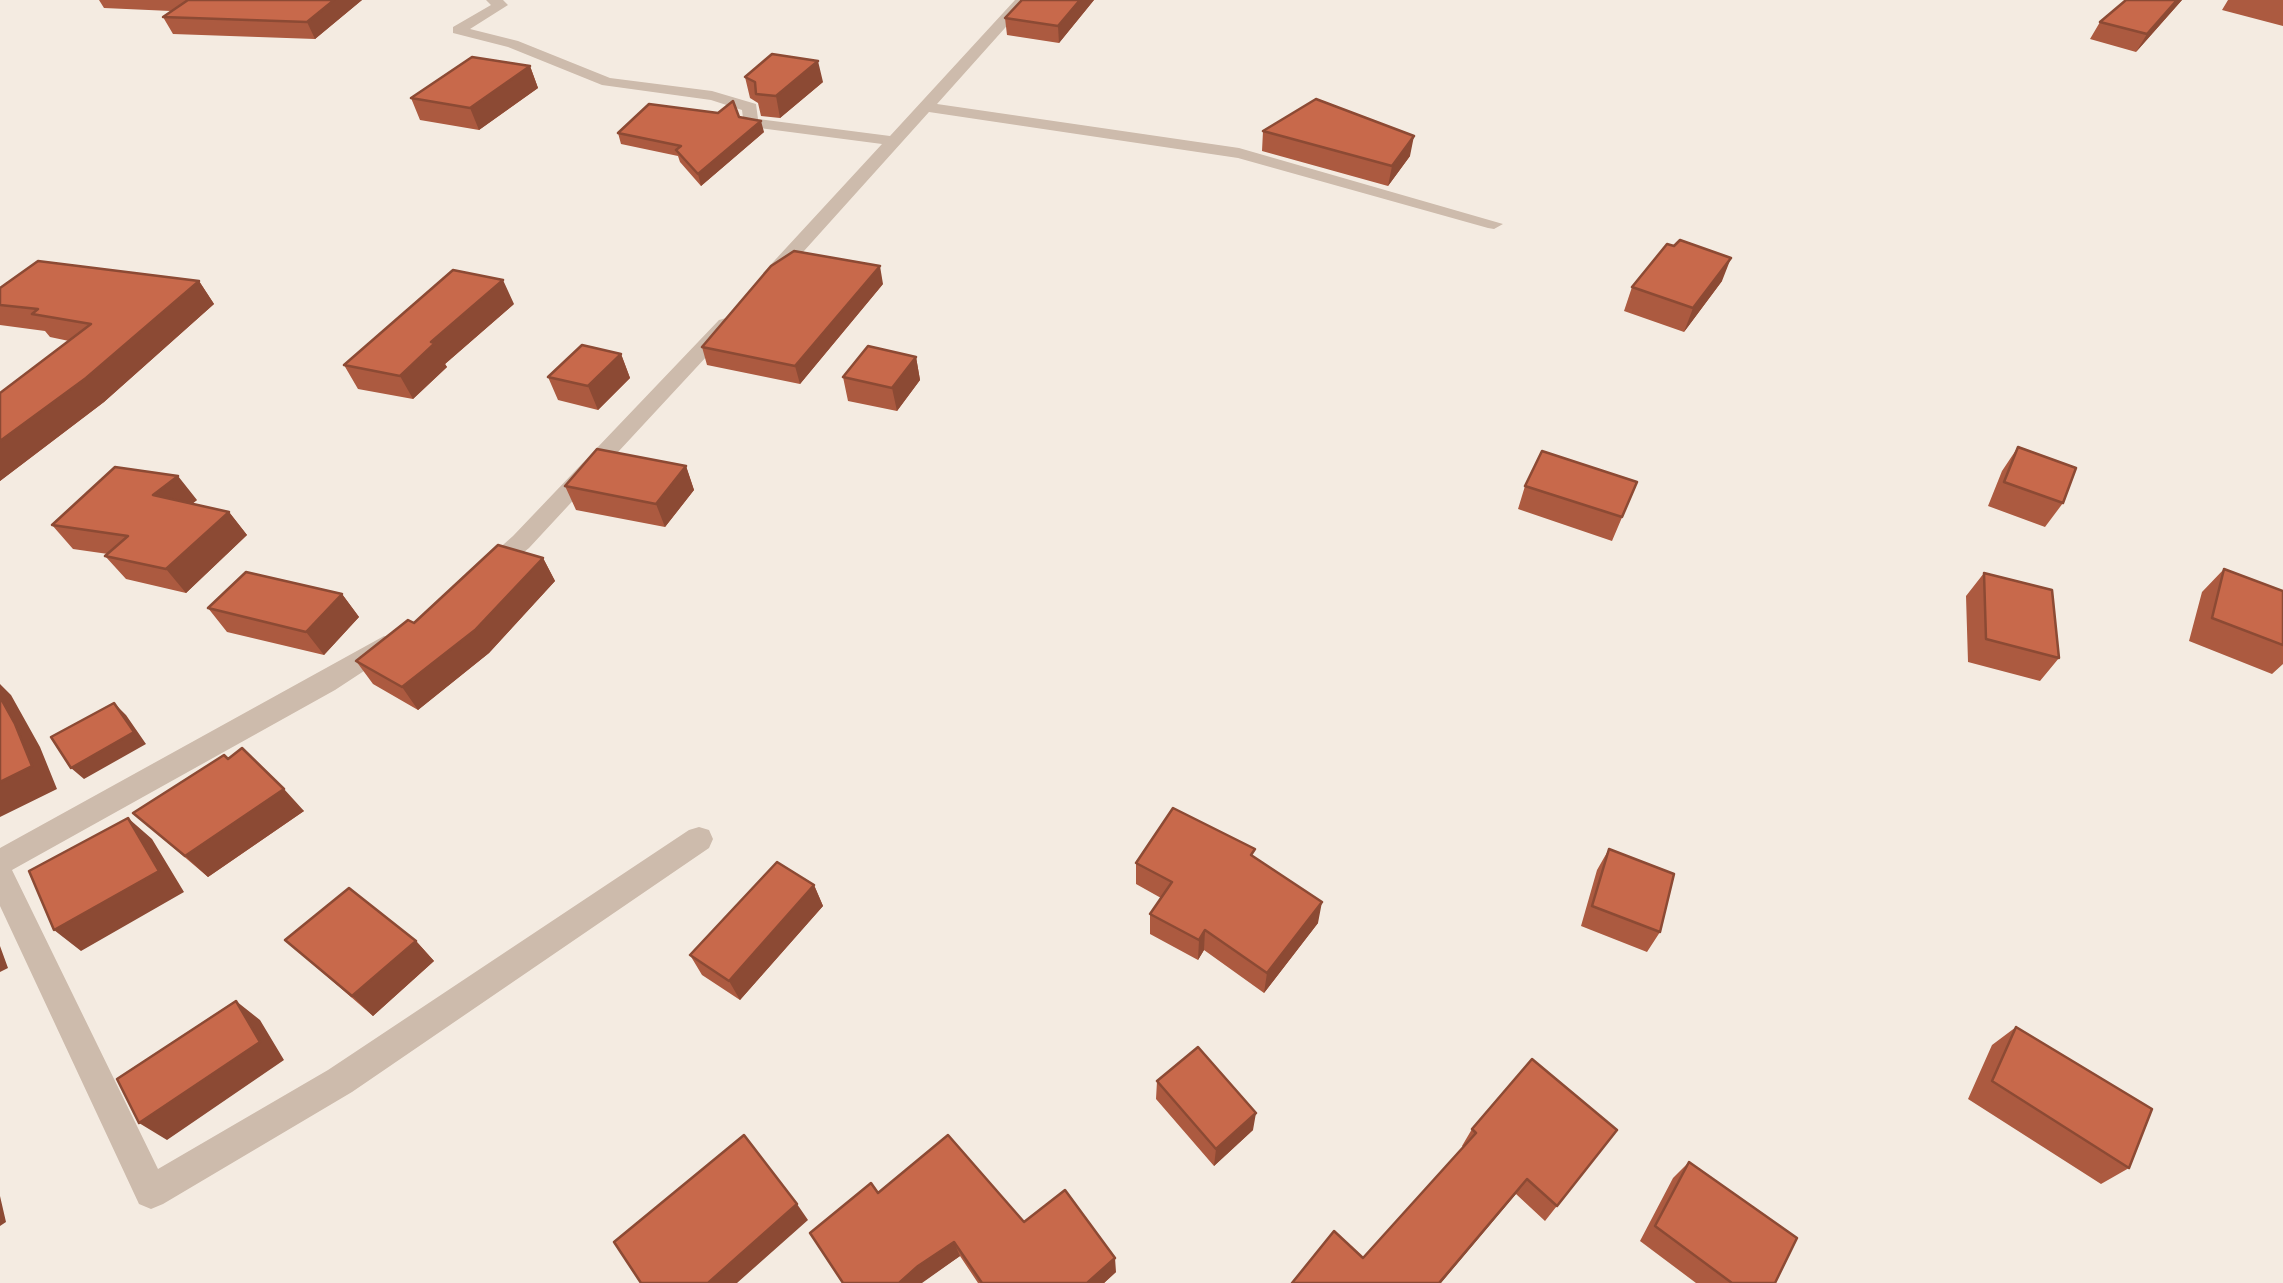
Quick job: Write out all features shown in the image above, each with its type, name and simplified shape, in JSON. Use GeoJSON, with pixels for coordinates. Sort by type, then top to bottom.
{"type":"FeatureCollection","features":[{"type":"Feature","properties":{"kind":"street"},"geometry":{"type":"LineString","coordinates":[[493,0],[501,5],[458,30],[513,44],[607,82],[712,96],[750,108],[750,123],[895,141]]}},
{"type":"Feature","properties":{"kind":"street"},"geometry":{"type":"LineString","coordinates":[[467,586],[521,542],[1023,0]]}},
{"type":"Feature","properties":{"kind":"street"},"geometry":{"type":"LineString","coordinates":[[926,107],[1239,153],[1494,224]]}},
{"type":"Feature","properties":{"kind":"street"},"geometry":{"type":"LineString","coordinates":[[0,862],[326,683],[407,630]]}},
{"type":"Feature","properties":{"kind":"street"},"geometry":{"type":"LineString","coordinates":[[0,874],[152,1192],[340,1081],[700,838]]}},
{"type":"Feature","properties":{"kind":"building"},"geometry":{"type":"Polygon","coordinates":[[[188,0],[334,0],[307,22],[163,17],[188,0]]]}},
{"type":"Feature","properties":{"kind":"building"},"geometry":{"type":"Polygon","coordinates":[[[1022,0],[1080,0],[1058,26],[1005,18],[1022,0]]]}},
{"type":"Feature","properties":{"kind":"building"},"geometry":{"type":"Polygon","coordinates":[[[2126,0],[2177,0],[2147,34],[2100,22],[2126,0]]]}},
{"type":"Feature","properties":{"kind":"building"},"geometry":{"type":"Polygon","coordinates":[[[772,54],[818,61],[776,96],[756,94],[755,82],[745,77],[772,54]]]}},
{"type":"Feature","properties":{"kind":"building"},"geometry":{"type":"Polygon","coordinates":[[[472,57],[530,66],[470,108],[411,98],[472,57]]]}},
{"type":"Feature","properties":{"kind":"building"},"geometry":{"type":"Polygon","coordinates":[[[1316,99],[1414,136],[1392,166],[1263,131],[1316,99]]]}},
{"type":"Feature","properties":{"kind":"building"},"geometry":{"type":"Polygon","coordinates":[[[733,101],[739,117],[761,121],[698,174],[676,150],[681,146],[618,133],[649,104],[718,113],[733,101]]]}},
{"type":"Feature","properties":{"kind":"building"},"geometry":{"type":"Polygon","coordinates":[[[1680,240],[1731,258],[1693,308],[1632,287],[1667,244],[1674,246],[1680,240]]]}},
{"type":"Feature","properties":{"kind":"building"},"geometry":{"type":"Polygon","coordinates":[[[794,251],[880,266],[795,366],[702,347],[771,266],[794,251]]]}},
{"type":"Feature","properties":{"kind":"building"},"geometry":{"type":"Polygon","coordinates":[[[38,261],[199,281],[86,378],[0,441],[0,393],[91,324],[32,314],[38,309],[0,305],[0,288],[38,261]]]}},
{"type":"Feature","properties":{"kind":"building"},"geometry":{"type":"Polygon","coordinates":[[[453,270],[503,280],[431,342],[435,343],[400,376],[344,365],[453,270]]]}},
{"type":"Feature","properties":{"kind":"building"},"geometry":{"type":"Polygon","coordinates":[[[582,345],[621,354],[588,386],[548,377],[582,345]]]}},
{"type":"Feature","properties":{"kind":"building"},"geometry":{"type":"Polygon","coordinates":[[[868,346],[916,357],[892,388],[843,377],[868,346]]]}},
{"type":"Feature","properties":{"kind":"building"},"geometry":{"type":"Polygon","coordinates":[[[2018,447],[2076,468],[2063,503],[2004,482],[2018,447]]]}},
{"type":"Feature","properties":{"kind":"building"},"geometry":{"type":"Polygon","coordinates":[[[597,449],[686,466],[656,504],[565,486],[597,449]]]}},
{"type":"Feature","properties":{"kind":"building"},"geometry":{"type":"Polygon","coordinates":[[[1542,451],[1637,482],[1622,517],[1525,486],[1542,451]]]}},
{"type":"Feature","properties":{"kind":"building"},"geometry":{"type":"Polygon","coordinates":[[[115,467],[178,476],[153,495],[229,512],[166,569],[105,556],[128,536],[52,525],[115,467]]]}},
{"type":"Feature","properties":{"kind":"building"},"geometry":{"type":"Polygon","coordinates":[[[498,545],[543,558],[475,630],[402,687],[356,661],[408,620],[414,623],[498,545]]]}},
{"type":"Feature","properties":{"kind":"building"},"geometry":{"type":"Polygon","coordinates":[[[2224,569],[2283,591],[2283,645],[2212,618],[2224,569]]]}},
{"type":"Feature","properties":{"kind":"building"},"geometry":{"type":"Polygon","coordinates":[[[246,572],[342,594],[306,632],[208,608],[246,572]]]}},
{"type":"Feature","properties":{"kind":"building"},"geometry":{"type":"Polygon","coordinates":[[[1984,573],[2052,590],[2059,658],[1986,639],[1984,573]]]}},
{"type":"Feature","properties":{"kind":"building"},"geometry":{"type":"Polygon","coordinates":[[[0,697],[32,766],[0,782],[0,697]]]}},
{"type":"Feature","properties":{"kind":"building"},"geometry":{"type":"Polygon","coordinates":[[[114,703],[134,732],[71,768],[51,737],[114,703]]]}},
{"type":"Feature","properties":{"kind":"building"},"geometry":{"type":"Polygon","coordinates":[[[242,748],[284,789],[185,856],[133,813],[224,755],[228,759],[242,748]]]}},
{"type":"Feature","properties":{"kind":"building"},"geometry":{"type":"Polygon","coordinates":[[[1173,808],[1255,849],[1251,855],[1322,902],[1267,973],[1205,930],[1199,940],[1150,914],[1172,882],[1136,863],[1173,808]]]}},
{"type":"Feature","properties":{"kind":"building"},"geometry":{"type":"Polygon","coordinates":[[[128,818],[159,871],[54,930],[29,871],[128,818]]]}},
{"type":"Feature","properties":{"kind":"building"},"geometry":{"type":"Polygon","coordinates":[[[1609,849],[1674,874],[1660,932],[1592,906],[1609,849]]]}},
{"type":"Feature","properties":{"kind":"building"},"geometry":{"type":"Polygon","coordinates":[[[777,862],[814,885],[729,981],[690,955],[777,862]]]}},
{"type":"Feature","properties":{"kind":"building"},"geometry":{"type":"Polygon","coordinates":[[[349,888],[416,941],[352,996],[285,940],[349,888]]]}},
{"type":"Feature","properties":{"kind":"building"},"geometry":{"type":"Polygon","coordinates":[[[236,1001],[260,1042],[139,1123],[117,1079],[236,1001]]]}},
{"type":"Feature","properties":{"kind":"building"},"geometry":{"type":"Polygon","coordinates":[[[2016,1027],[2152,1109],[2129,1168],[1992,1081],[2016,1027]]]}},
{"type":"Feature","properties":{"kind":"building"},"geometry":{"type":"Polygon","coordinates":[[[1198,1047],[1256,1113],[1216,1149],[1157,1081],[1198,1047]]]}},
{"type":"Feature","properties":{"kind":"building"},"geometry":{"type":"Polygon","coordinates":[[[1532,1059],[1617,1130],[1557,1206],[1527,1179],[1439,1283],[1292,1283],[1334,1231],[1363,1258],[1476,1133],[1472,1129],[1532,1059]]]}},
{"type":"Feature","properties":{"kind":"building"},"geometry":{"type":"Polygon","coordinates":[[[744,1135],[797,1204],[708,1283],[641,1283],[614,1242],[744,1135]]]}},
{"type":"Feature","properties":{"kind":"building"},"geometry":{"type":"Polygon","coordinates":[[[948,1135],[1024,1222],[1065,1190],[1115,1258],[1087,1283],[982,1283],[954,1242],[899,1283],[843,1283],[810,1233],[871,1183],[878,1193],[948,1135]]]}},
{"type":"Feature","properties":{"kind":"building"},"geometry":{"type":"Polygon","coordinates":[[[1689,1162],[1797,1238],[1775,1283],[1732,1283],[1655,1226],[1689,1162]]]}}]}
